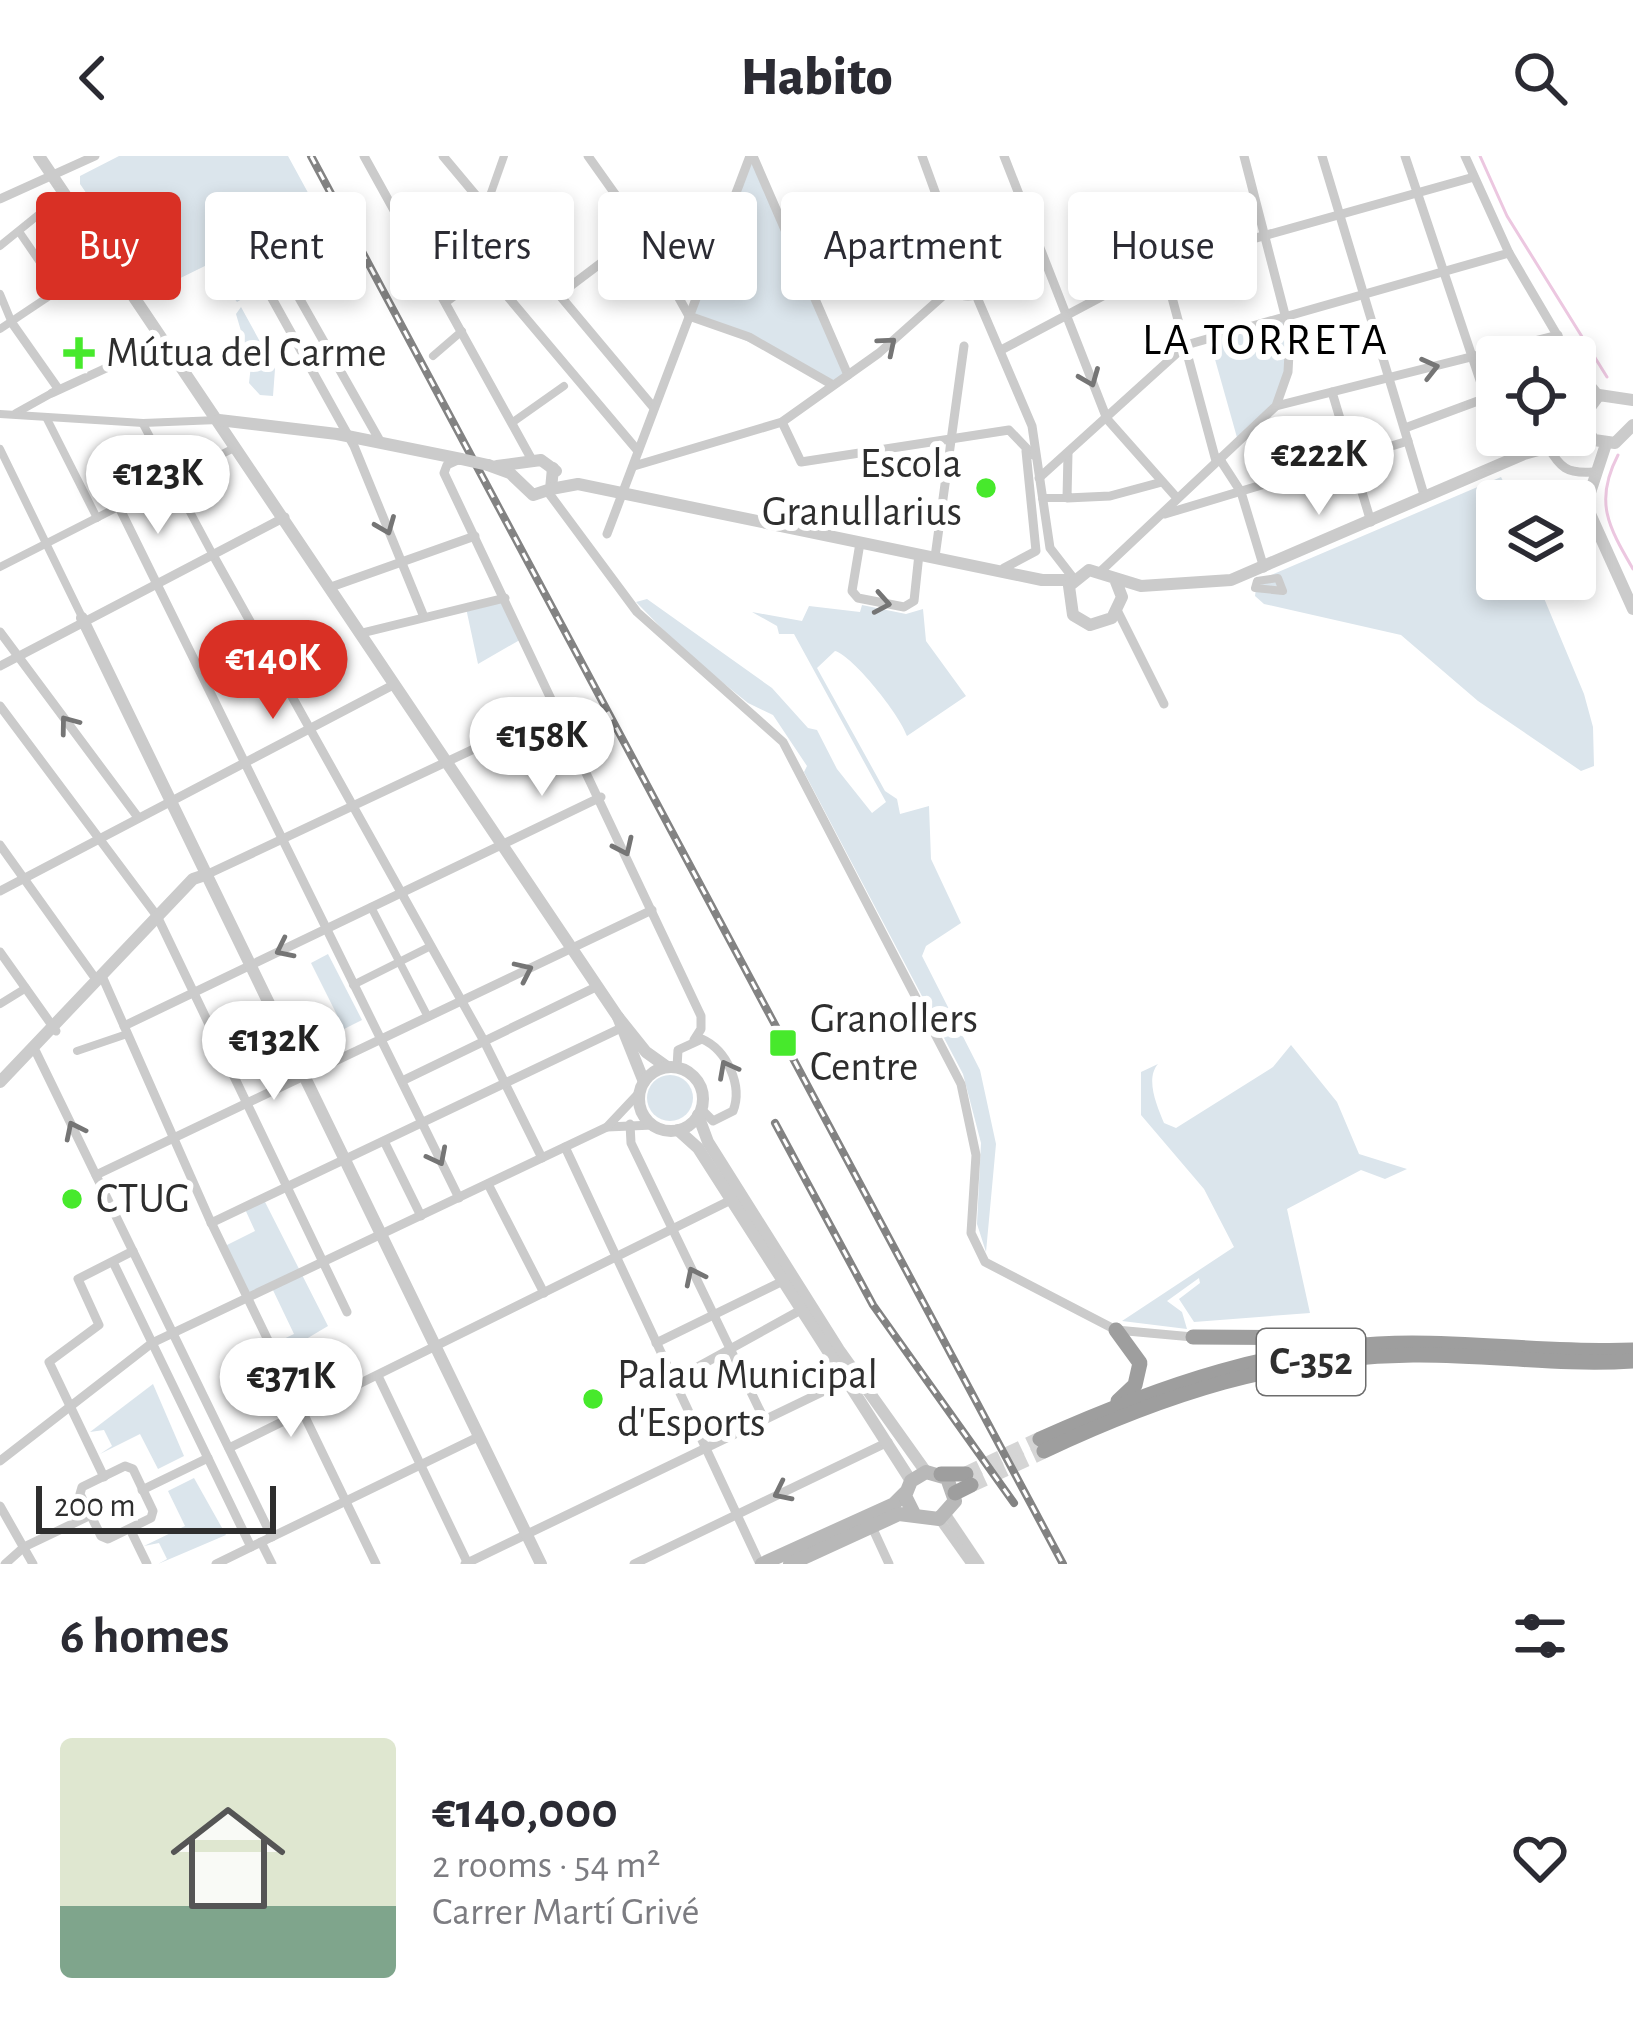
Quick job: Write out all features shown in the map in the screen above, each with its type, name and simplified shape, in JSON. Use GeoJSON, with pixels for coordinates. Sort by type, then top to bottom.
{"type":"FeatureCollection","features":[{"type":"Feature","properties":{"kind":"highway"},"geometry":{"type":"LineString","coordinates":[[1109,1408],[1135,1385],[1140,1368],[1137,1354],[1116,1330]]}},
{"type":"Feature","properties":{"kind":"highway"},"geometry":{"type":"LineString","coordinates":[[1193,1337],[1255,1334],[1409,1343]]}},
{"type":"Feature","properties":{"kind":"highway","name":"C-352"},"geometry":{"type":"LineString","coordinates":[[1633,1347],[1612,1351],[1409,1343],[1262,1359],[1109,1408],[1042,1445],[1177,1394],[1287,1366],[1418,1355],[1633,1364]]}},
{"type":"Feature","properties":{"kind":"highway"},"geometry":{"type":"LineString","coordinates":[[934,1473],[969,1479],[955,1493]]}},
{"type":"Feature","properties":{"kind":"main road"},"geometry":{"type":"LineString","coordinates":[[761,1564],[894,1504],[908,1487],[934,1473],[955,1493],[943,1517],[899,1514],[790,1564]]}},
{"type":"Feature","properties":{"kind":"main road"},"geometry":{"type":"LineString","coordinates":[[908,1487],[915,1516]]}},
{"type":"Feature","properties":{"kind":"street"},"geometry":{"type":"LineString","coordinates":[[39,156],[63,192]]}},
{"type":"Feature","properties":{"kind":"street"},"geometry":{"type":"LineString","coordinates":[[0,199],[95,156]]}},
{"type":"Feature","properties":{"kind":"street"},"geometry":{"type":"LineString","coordinates":[[364,156],[513,422],[529,462]]}},
{"type":"Feature","properties":{"kind":"street"},"geometry":{"type":"LineString","coordinates":[[443,156],[475,192]]}},
{"type":"Feature","properties":{"kind":"street"},"geometry":{"type":"LineString","coordinates":[[493,192],[504,156]]}},
{"type":"Feature","properties":{"kind":"street"},"geometry":{"type":"LineString","coordinates":[[588,156],[614,192]]}},
{"type":"Feature","properties":{"kind":"street"},"geometry":{"type":"LineString","coordinates":[[607,534],[751,156]]}},
{"type":"Feature","properties":{"kind":"street"},"geometry":{"type":"LineString","coordinates":[[751,156],[848,375]]}},
{"type":"Feature","properties":{"kind":"street"},"geometry":{"type":"LineString","coordinates":[[922,156],[935,192]]}},
{"type":"Feature","properties":{"kind":"street"},"geometry":{"type":"LineString","coordinates":[[1004,156],[1017,192]]}},
{"type":"Feature","properties":{"kind":"street"},"geometry":{"type":"LineString","coordinates":[[1244,156],[1291,351],[1276,406]]}},
{"type":"Feature","properties":{"kind":"street"},"geometry":{"type":"LineString","coordinates":[[1322,156],[1425,498]]}},
{"type":"Feature","properties":{"kind":"street"},"geometry":{"type":"LineString","coordinates":[[1405,156],[1476,369]]}},
{"type":"Feature","properties":{"kind":"street"},"geometry":{"type":"LineString","coordinates":[[1042,580],[1073,579],[1102,570],[1276,406],[1558,334],[1509,254],[1465,156]]}},
{"type":"Feature","properties":{"kind":"street"},"geometry":{"type":"LineString","coordinates":[[1257,236],[1474,177]]}},
{"type":"Feature","properties":{"kind":"street"},"geometry":{"type":"LineString","coordinates":[[0,246],[29,227],[25,221],[36,214]]}},
{"type":"Feature","properties":{"kind":"street"},"geometry":{"type":"LineString","coordinates":[[20,233],[36,256]]}},
{"type":"Feature","properties":{"kind":"street"},"geometry":{"type":"LineString","coordinates":[[1040,478],[1186,345],[1509,254]]}},
{"type":"Feature","properties":{"kind":"street"},"geometry":{"type":"LineString","coordinates":[[1044,262],[1107,418],[1177,498]]}},
{"type":"Feature","properties":{"kind":"street"},"geometry":{"type":"LineString","coordinates":[[380,441],[285,273],[270,268],[264,284],[348,436],[424,617]]}},
{"type":"Feature","properties":{"kind":"street"},"geometry":{"type":"LineString","coordinates":[[0,294],[12,323],[55,390]]}},
{"type":"Feature","properties":{"kind":"street"},"geometry":{"type":"LineString","coordinates":[[0,329],[45,300]]}},
{"type":"Feature","properties":{"kind":"street"},"geometry":{"type":"LineString","coordinates":[[138,300],[598,986],[642,1087],[641,1111],[653,1125]]}},
{"type":"Feature","properties":{"kind":"street"},"geometry":{"type":"LineString","coordinates":[[507,300],[570,381],[638,451]]}},
{"type":"Feature","properties":{"kind":"street"},"geometry":{"type":"LineString","coordinates":[[566,300],[654,408]]}},
{"type":"Feature","properties":{"kind":"street"},"geometry":{"type":"LineString","coordinates":[[680,300],[689,316],[748,337],[833,385]]}},
{"type":"Feature","properties":{"kind":"street"},"geometry":{"type":"LineString","coordinates":[[634,466],[782,422],[848,375],[937,300]]}},
{"type":"Feature","properties":{"kind":"street"},"geometry":{"type":"LineString","coordinates":[[978,300],[1032,426],[1050,548],[1073,579]]}},
{"type":"Feature","properties":{"kind":"street"},"geometry":{"type":"LineString","coordinates":[[1003,349],[1095,300]]}},
{"type":"Feature","properties":{"kind":"street"},"geometry":{"type":"LineString","coordinates":[[1173,300],[1217,460],[1241,492],[1264,568]]}},
{"type":"Feature","properties":{"kind":"street"},"geometry":{"type":"LineString","coordinates":[[433,356],[462,331]]}},
{"type":"Feature","properties":{"kind":"street"},"geometry":{"type":"LineString","coordinates":[[0,414],[28,411],[55,390],[165,340]]}},
{"type":"Feature","properties":{"kind":"street"},"geometry":{"type":"LineString","coordinates":[[935,557],[964,346]]}},
{"type":"Feature","properties":{"kind":"street"},"geometry":{"type":"LineString","coordinates":[[513,422],[570,381]]}},
{"type":"Feature","properties":{"kind":"street"},"geometry":{"type":"LineString","coordinates":[[1596,391],[1629,399],[1633,412]]}},
{"type":"Feature","properties":{"kind":"street"},"geometry":{"type":"LineString","coordinates":[[1332,392],[1371,522]]}},
{"type":"Feature","properties":{"kind":"street"},"geometry":{"type":"LineString","coordinates":[[1596,398],[1599,395]]}},
{"type":"Feature","properties":{"kind":"street"},"geometry":{"type":"LineString","coordinates":[[1405,428],[1476,402]]}},
{"type":"Feature","properties":{"kind":"street"},"geometry":{"type":"LineString","coordinates":[[28,411],[47,417],[143,424],[219,420],[380,441],[492,466],[529,462],[553,468],[578,484],[860,543],[1011,566],[1042,580],[1066,600],[1080,621],[1106,622],[1126,633]]}},
{"type":"Feature","properties":{"kind":"street"},"geometry":{"type":"LineString","coordinates":[[47,417],[97,518]]}},
{"type":"Feature","properties":{"kind":"street"},"geometry":{"type":"LineString","coordinates":[[782,422],[801,462],[1010,430],[1034,456]]}},
{"type":"Feature","properties":{"kind":"street"},"geometry":{"type":"LineString","coordinates":[[143,424],[462,1000],[542,1158]]}},
{"type":"Feature","properties":{"kind":"street"},"geometry":{"type":"LineString","coordinates":[[1596,439],[1606,444],[1624,439],[1633,425]]}},
{"type":"Feature","properties":{"kind":"street"},"geometry":{"type":"LineString","coordinates":[[1160,515],[1408,442]]}},
{"type":"Feature","properties":{"kind":"street"},"geometry":{"type":"LineString","coordinates":[[1606,444],[1593,472],[1586,505],[1633,609]]}},
{"type":"Feature","properties":{"kind":"street"},"geometry":{"type":"LineString","coordinates":[[0,567],[237,446]]}},
{"type":"Feature","properties":{"kind":"street"},"geometry":{"type":"LineString","coordinates":[[1011,566],[1031,557],[1038,543],[1025,448]]}},
{"type":"Feature","properties":{"kind":"street"},"geometry":{"type":"LineString","coordinates":[[0,449],[541,1564]]}},
{"type":"Feature","properties":{"kind":"street"},"geometry":{"type":"LineString","coordinates":[[1067,498],[1068,453]]}},
{"type":"Feature","properties":{"kind":"street"},"geometry":{"type":"LineString","coordinates":[[1102,570],[1141,586],[1231,580],[1520,456]]}},
{"type":"Feature","properties":{"kind":"street"},"geometry":{"type":"LineString","coordinates":[[1558,456],[1559,466],[1573,473],[1593,472]]}},
{"type":"Feature","properties":{"kind":"street"},"geometry":{"type":"LineString","coordinates":[[454,460],[444,473],[701,1016],[703,1025],[694,1040],[678,1050],[672,1067],[642,1087],[607,1127]]}},
{"type":"Feature","properties":{"kind":"street"},"geometry":{"type":"LineString","coordinates":[[519,480],[529,462]]}},
{"type":"Feature","properties":{"kind":"street"},"geometry":{"type":"LineString","coordinates":[[492,466],[519,480],[527,492],[578,484]]}},
{"type":"Feature","properties":{"kind":"street"},"geometry":{"type":"LineString","coordinates":[[553,468],[550,490],[637,612],[782,742],[961,1084],[976,1155],[971,1232],[978,1252],[995,1271],[1116,1330],[1193,1337]]}},
{"type":"Feature","properties":{"kind":"street"},"geometry":{"type":"LineString","coordinates":[[1042,498],[1110,496],[1162,482]]}},
{"type":"Feature","properties":{"kind":"street"},"geometry":{"type":"LineString","coordinates":[[118,507],[458,1198]]}},
{"type":"Feature","properties":{"kind":"street"},"geometry":{"type":"LineString","coordinates":[[0,666],[284,517]]}},
{"type":"Feature","properties":{"kind":"street"},"geometry":{"type":"LineString","coordinates":[[331,587],[475,536]]}},
{"type":"Feature","properties":{"kind":"street"},"geometry":{"type":"LineString","coordinates":[[860,543],[852,591],[858,598],[904,607],[914,601],[919,554]]}},
{"type":"Feature","properties":{"kind":"street"},"geometry":{"type":"LineString","coordinates":[[1066,600],[1073,579]]}},
{"type":"Feature","properties":{"kind":"street"},"geometry":{"type":"LineString","coordinates":[[1115,579],[1126,633],[1164,704]]}},
{"type":"Feature","properties":{"kind":"street"},"geometry":{"type":"LineString","coordinates":[[1231,580],[1268,597]]}},
{"type":"Feature","properties":{"kind":"street"},"geometry":{"type":"LineString","coordinates":[[1106,622],[1141,586]]}},
{"type":"Feature","properties":{"kind":"street"},"geometry":{"type":"LineString","coordinates":[[362,633],[506,598]]}},
{"type":"Feature","properties":{"kind":"street"},"geometry":{"type":"LineString","coordinates":[[0,632],[137,816]]}},
{"type":"Feature","properties":{"kind":"street"},"geometry":{"type":"LineString","coordinates":[[0,891],[395,684]]}},
{"type":"Feature","properties":{"kind":"street"},"geometry":{"type":"LineString","coordinates":[[0,706],[157,916],[347,1312]]}},
{"type":"Feature","properties":{"kind":"street"},"geometry":{"type":"LineString","coordinates":[[0,1093],[98,977],[193,879],[559,709]]}},
{"type":"Feature","properties":{"kind":"street"},"geometry":{"type":"LineString","coordinates":[[77,1051],[601,797]]}},
{"type":"Feature","properties":{"kind":"street"},"geometry":{"type":"LineString","coordinates":[[0,845],[98,977],[126,1030],[211,1223],[376,1564]]}},
{"type":"Feature","properties":{"kind":"street"},"geometry":{"type":"LineString","coordinates":[[371,907],[428,1017]]}},
{"type":"Feature","properties":{"kind":"street"},"geometry":{"type":"LineString","coordinates":[[96,1174],[652,910]]}},
{"type":"Feature","properties":{"kind":"street"},"geometry":{"type":"LineString","coordinates":[[352,985],[431,946]]}},
{"type":"Feature","properties":{"kind":"street"},"geometry":{"type":"LineString","coordinates":[[2,960],[54,1028]]}},
{"type":"Feature","properties":{"kind":"street"},"geometry":{"type":"LineString","coordinates":[[402,1081],[598,986]]}},
{"type":"Feature","properties":{"kind":"street"},"geometry":{"type":"LineString","coordinates":[[0,1004],[26,988]]}},
{"type":"Feature","properties":{"kind":"street"},"geometry":{"type":"LineString","coordinates":[[618,1023],[646,1052],[698,1083],[708,1142],[802,1295],[934,1473]]}},
{"type":"Feature","properties":{"kind":"street"},"geometry":{"type":"LineString","coordinates":[[211,1223],[506,1083],[618,1023]]}},
{"type":"Feature","properties":{"kind":"street"},"geometry":{"type":"LineString","coordinates":[[0,1082],[54,1028]]}},
{"type":"Feature","properties":{"kind":"street"},"geometry":{"type":"LineString","coordinates":[[694,1040],[713,1045],[738,1090],[727,1118],[713,1121],[700,1112]]}},
{"type":"Feature","properties":{"kind":"street"},"geometry":{"type":"LineString","coordinates":[[36,1052],[229,1448],[272,1564]]}},
{"type":"Feature","properties":{"kind":"street"},"geometry":{"type":"LineString","coordinates":[[677,1130],[700,1112]]}},
{"type":"Feature","properties":{"kind":"street"},"geometry":{"type":"LineString","coordinates":[[630,1124],[627,1135],[764,1418]]}},
{"type":"Feature","properties":{"kind":"street"},"geometry":{"type":"LineString","coordinates":[[0,1461],[152,1342],[607,1127],[630,1124],[677,1130],[698,1148],[799,1311],[888,1442],[908,1487]]}},
{"type":"Feature","properties":{"kind":"street"},"geometry":{"type":"LineString","coordinates":[[384,1142],[421,1216]]}},
{"type":"Feature","properties":{"kind":"street"},"geometry":{"type":"LineString","coordinates":[[565,1147],[761,1564]]}},
{"type":"Feature","properties":{"kind":"street"},"geometry":{"type":"LineString","coordinates":[[488,1184],[544,1293]]}},
{"type":"Feature","properties":{"kind":"street"},"geometry":{"type":"LineString","coordinates":[[229,1448],[730,1200]]}},
{"type":"Feature","properties":{"kind":"street"},"geometry":{"type":"LineString","coordinates":[[104,1477],[50,1362],[99,1325],[78,1279],[133,1252]]}},
{"type":"Feature","properties":{"kind":"street"},"geometry":{"type":"LineString","coordinates":[[112,1262],[208,1458],[262,1542]]}},
{"type":"Feature","properties":{"kind":"street"},"geometry":{"type":"LineString","coordinates":[[656,1343],[781,1282]]}},
{"type":"Feature","properties":{"kind":"street"},"geometry":{"type":"LineString","coordinates":[[674,1380],[799,1311]]}},
{"type":"Feature","properties":{"kind":"street"},"geometry":{"type":"LineString","coordinates":[[378,1376],[467,1564],[845,1381]]}},
{"type":"Feature","properties":{"kind":"street"},"geometry":{"type":"LineString","coordinates":[[216,1564],[478,1438]]}},
{"type":"Feature","properties":{"kind":"street"},"geometry":{"type":"LineString","coordinates":[[634,1564],[888,1442]]}},
{"type":"Feature","properties":{"kind":"street"},"geometry":{"type":"LineString","coordinates":[[142,1490],[208,1458]]}},
{"type":"Feature","properties":{"kind":"street"},"geometry":{"type":"LineString","coordinates":[[125,1466],[142,1490],[151,1518],[108,1539],[80,1494],[125,1466]]}},
{"type":"Feature","properties":{"kind":"street"},"geometry":{"type":"LineString","coordinates":[[0,1506],[33,1564]]}},
{"type":"Feature","properties":{"kind":"street"},"geometry":{"type":"LineString","coordinates":[[5,1564],[24,1547],[91,1515]]}},
{"type":"Feature","properties":{"kind":"street"},"geometry":{"type":"LineString","coordinates":[[943,1517],[971,1564]]}},
{"type":"Feature","properties":{"kind":"street"},"geometry":{"type":"LineString","coordinates":[[943,1517],[980,1564]]}},
{"type":"Feature","properties":{"kind":"street"},"geometry":{"type":"LineString","coordinates":[[872,1527],[889,1564]]}},
{"type":"Feature","properties":{"kind":"street"},"geometry":{"type":"LineString","coordinates":[[130,1528],[147,1564]]}},
{"type":"Feature","properties":{"kind":"shaded area"},"geometry":{"type":"Polygon","coordinates":[[[119,156],[288,156],[308,192],[205,192],[205,266],[181,278],[181,192],[86,192],[80,176],[119,156]]]}},
{"type":"Feature","properties":{"kind":"shaded area"},"geometry":{"type":"Polygon","coordinates":[[[750,156],[781,225],[781,300],[814,300],[848,375],[833,385],[816,371],[689,316],[695,300],[757,300],[757,192],[736,192],[750,156]]]}},
{"type":"Feature","properties":{"kind":"shaded area"},"geometry":{"type":"Polygon","coordinates":[[[241,307],[275,369],[273,396],[260,395],[249,383],[251,365],[236,314],[241,307]]]}},
{"type":"Feature","properties":{"kind":"shaded area"},"geometry":{"type":"Polygon","coordinates":[[[1286,316],[1288,356],[1282,387],[1265,414],[1238,441],[1209,338],[1286,316]]]}},
{"type":"Feature","properties":{"kind":"shaded area"},"geometry":{"type":"Polygon","coordinates":[[[1476,488],[1476,600],[1545,600],[1584,694],[1593,727],[1594,766],[1581,771],[1478,701],[1401,635],[1264,604],[1255,596],[1257,581],[1476,488]]]}},
{"type":"Feature","properties":{"kind":"shaded area"},"geometry":{"type":"Polygon","coordinates":[[[505,598],[525,637],[478,664],[466,608],[505,598]]]}},
{"type":"Feature","properties":{"kind":"shaded area"},"geometry":{"type":"Polygon","coordinates":[[[647,599],[772,688],[808,728],[817,730],[837,769],[872,813],[886,802],[794,634],[779,634],[777,626],[752,612],[802,621],[809,606],[860,612],[862,605],[906,614],[923,609],[926,641],[966,696],[907,736],[875,688],[843,655],[835,651],[817,668],[885,791],[897,799],[900,814],[929,806],[931,859],[961,923],[926,946],[922,956],[980,1070],[996,1144],[986,1252],[977,1224],[981,1143],[963,1074],[804,772],[807,766],[773,715],[748,703],[686,653],[636,602],[647,599]]]}},
{"type":"Feature","properties":{"kind":"shaded area"},"geometry":{"type":"Polygon","coordinates":[[[328,954],[362,1020],[344,1029],[311,963],[328,954]]]}},
{"type":"Feature","properties":{"kind":"shaded area"},"geometry":{"type":"Polygon","coordinates":[[[318,1010],[342,1052],[310,1067],[290,1024],[318,1010]]]}},
{"type":"Feature","properties":{"kind":"shaded area"},"geometry":{"type":"Polygon","coordinates":[[[1291,1045],[1337,1102],[1359,1154],[1407,1169],[1385,1179],[1361,1170],[1287,1209],[1310,1313],[1194,1322],[1179,1299],[1200,1283],[1199,1278],[1167,1301],[1182,1312],[1187,1329],[1122,1321],[1234,1247],[1204,1189],[1141,1115],[1141,1072],[1158,1064],[1152,1077],[1156,1101],[1164,1123],[1176,1128],[1273,1067],[1291,1045]]]}},
{"type":"Feature","properties":{"kind":"shaded area"},"geometry":{"type":"Polygon","coordinates":[[[670,1075],[686,1082],[693,1098],[686,1114],[670,1121],[654,1114],[647,1098],[654,1082],[670,1075]]]}},
{"type":"Feature","properties":{"kind":"shaded area"},"geometry":{"type":"Polygon","coordinates":[[[263,1198],[328,1326],[276,1357],[271,1345],[294,1334],[271,1286],[248,1296],[223,1247],[255,1231],[244,1207],[263,1198]]]}},
{"type":"Feature","properties":{"kind":"shaded area"},"geometry":{"type":"Polygon","coordinates":[[[153,1384],[184,1456],[158,1469],[140,1434],[100,1454],[112,1446],[104,1430],[90,1432],[153,1384]]]}},
{"type":"Feature","properties":{"kind":"shaded area"},"geometry":{"type":"Polygon","coordinates":[[[194,1478],[226,1535],[158,1564],[167,1559],[159,1543],[144,1546],[185,1526],[168,1491],[194,1478]]]}},
{"type":"Feature","properties":{"kind":"waterway"},"geometry":{"type":"LineString","coordinates":[[1480,156],[1507,216],[1607,377]]}},
{"type":"Feature","properties":{"kind":"waterway"},"geometry":{"type":"LineString","coordinates":[[1618,455],[1607,486],[1607,513],[1633,569]]}},
{"type":"Feature","properties":{"kind":"tunnel"},"geometry":{"type":"LineString","coordinates":[[966,1474],[1040,1439]]}},
{"type":"Feature","properties":{"kind":"tunnel"},"geometry":{"type":"LineString","coordinates":[[971,1485],[1044,1451]]}},
{"type":"Feature","properties":{"kind":"railway"},"geometry":{"type":"LineString","coordinates":[[311,156],[1063,1564]]}},
{"type":"Feature","properties":{"kind":"railway"},"geometry":{"type":"LineString","coordinates":[[775,1123],[873,1305],[1014,1503]]}},
{"type":"Feature","properties":{"kind":"place","name":"Mútua del Carme"},"geometry":{"type":"Point","coordinates":[79,353]}},
{"type":"Feature","properties":{"kind":"place","name":"Escola Granullarius"},"geometry":{"type":"Point","coordinates":[986,488]}},
{"type":"Feature","properties":{"kind":"place","name":"Granollers Centre"},"geometry":{"type":"Point","coordinates":[783,1043]}},
{"type":"Feature","properties":{"kind":"place","name":"CTUG"},"geometry":{"type":"Point","coordinates":[72,1199]}},
{"type":"Feature","properties":{"kind":"place","name":"Palau Municipal d'Esports"},"geometry":{"type":"Point","coordinates":[593,1399]}},
{"type":"Feature","properties":{"kind":"district","name":"LA TORRETA"},"geometry":{"type":"Point","coordinates":[1266,340]}}]}
